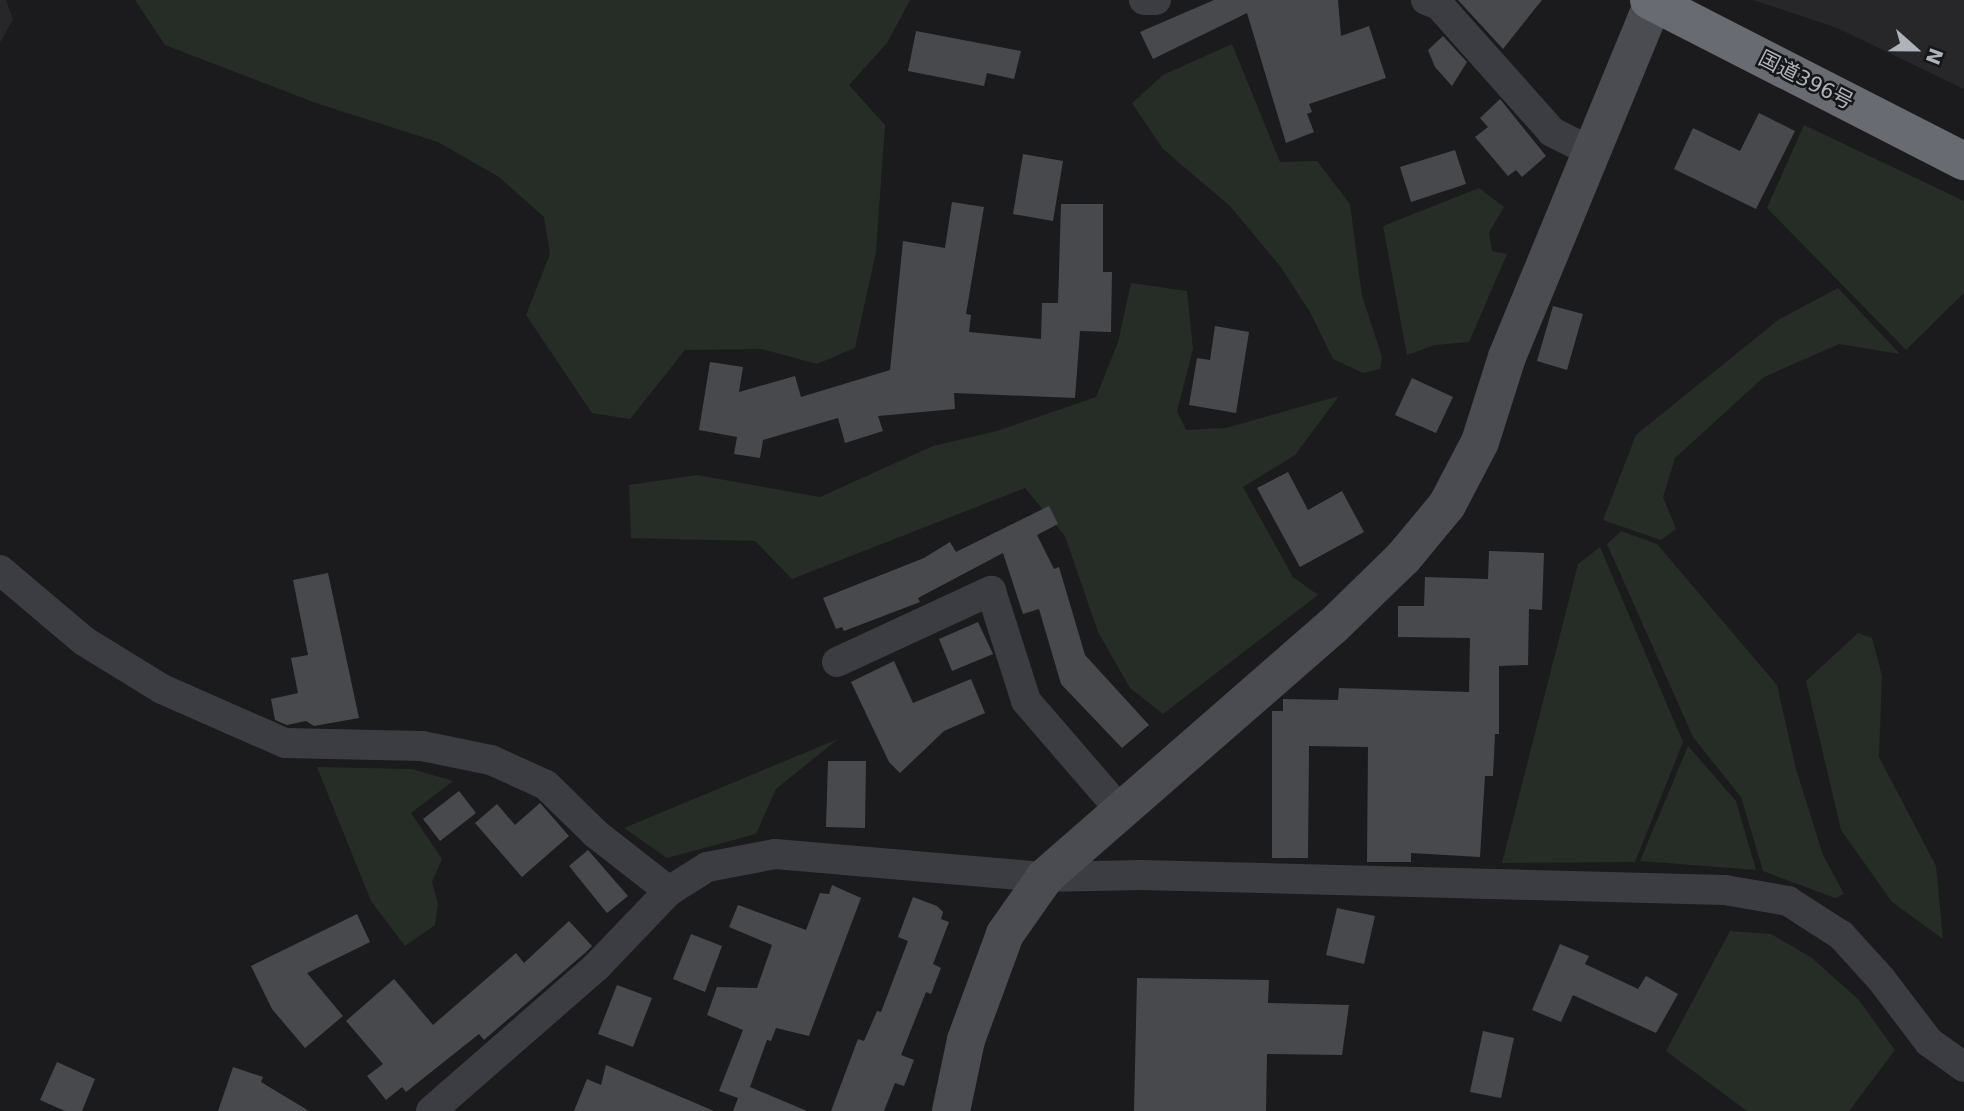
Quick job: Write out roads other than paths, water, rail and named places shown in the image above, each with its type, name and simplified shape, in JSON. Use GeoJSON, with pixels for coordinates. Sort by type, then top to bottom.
{"type":"FeatureCollection","features":[{"type":"Feature","properties":{"kind":"highway","name":"国道396号"},"geometry":{"type":"LineString","coordinates":[[1651,1],[1964,160]]}},
{"type":"Feature","properties":{"kind":"street"},"geometry":{"type":"LineString","coordinates":[[1144,0],[1156,0]]}},
{"type":"Feature","properties":{"kind":"street"},"geometry":{"type":"LineString","coordinates":[[1426,0],[1438,5],[1552,132],[1590,151]]}},
{"type":"Feature","properties":{"kind":"street"},"geometry":{"type":"LineString","coordinates":[[951,1111],[966,1040],[1005,934],[1045,877],[1333,626],[1403,558],[1447,505],[1480,442],[1507,357],[1651,1]]}},
{"type":"Feature","properties":{"kind":"street"},"geometry":{"type":"LineString","coordinates":[[0,570],[95,648],[162,688],[285,743],[422,746],[491,760],[546,785],[596,834],[669,891]]}},
{"type":"Feature","properties":{"kind":"street"},"geometry":{"type":"LineString","coordinates":[[838,662],[990,591],[1026,701],[1121,811]]}},
{"type":"Feature","properties":{"kind":"street"},"geometry":{"type":"LineString","coordinates":[[431,1111],[597,966],[669,891],[707,867],[775,854],[1045,877],[1141,875],[1725,890],[1788,901],[1841,935],[1881,979],[1929,1042],[1964,1067]]}}]}
